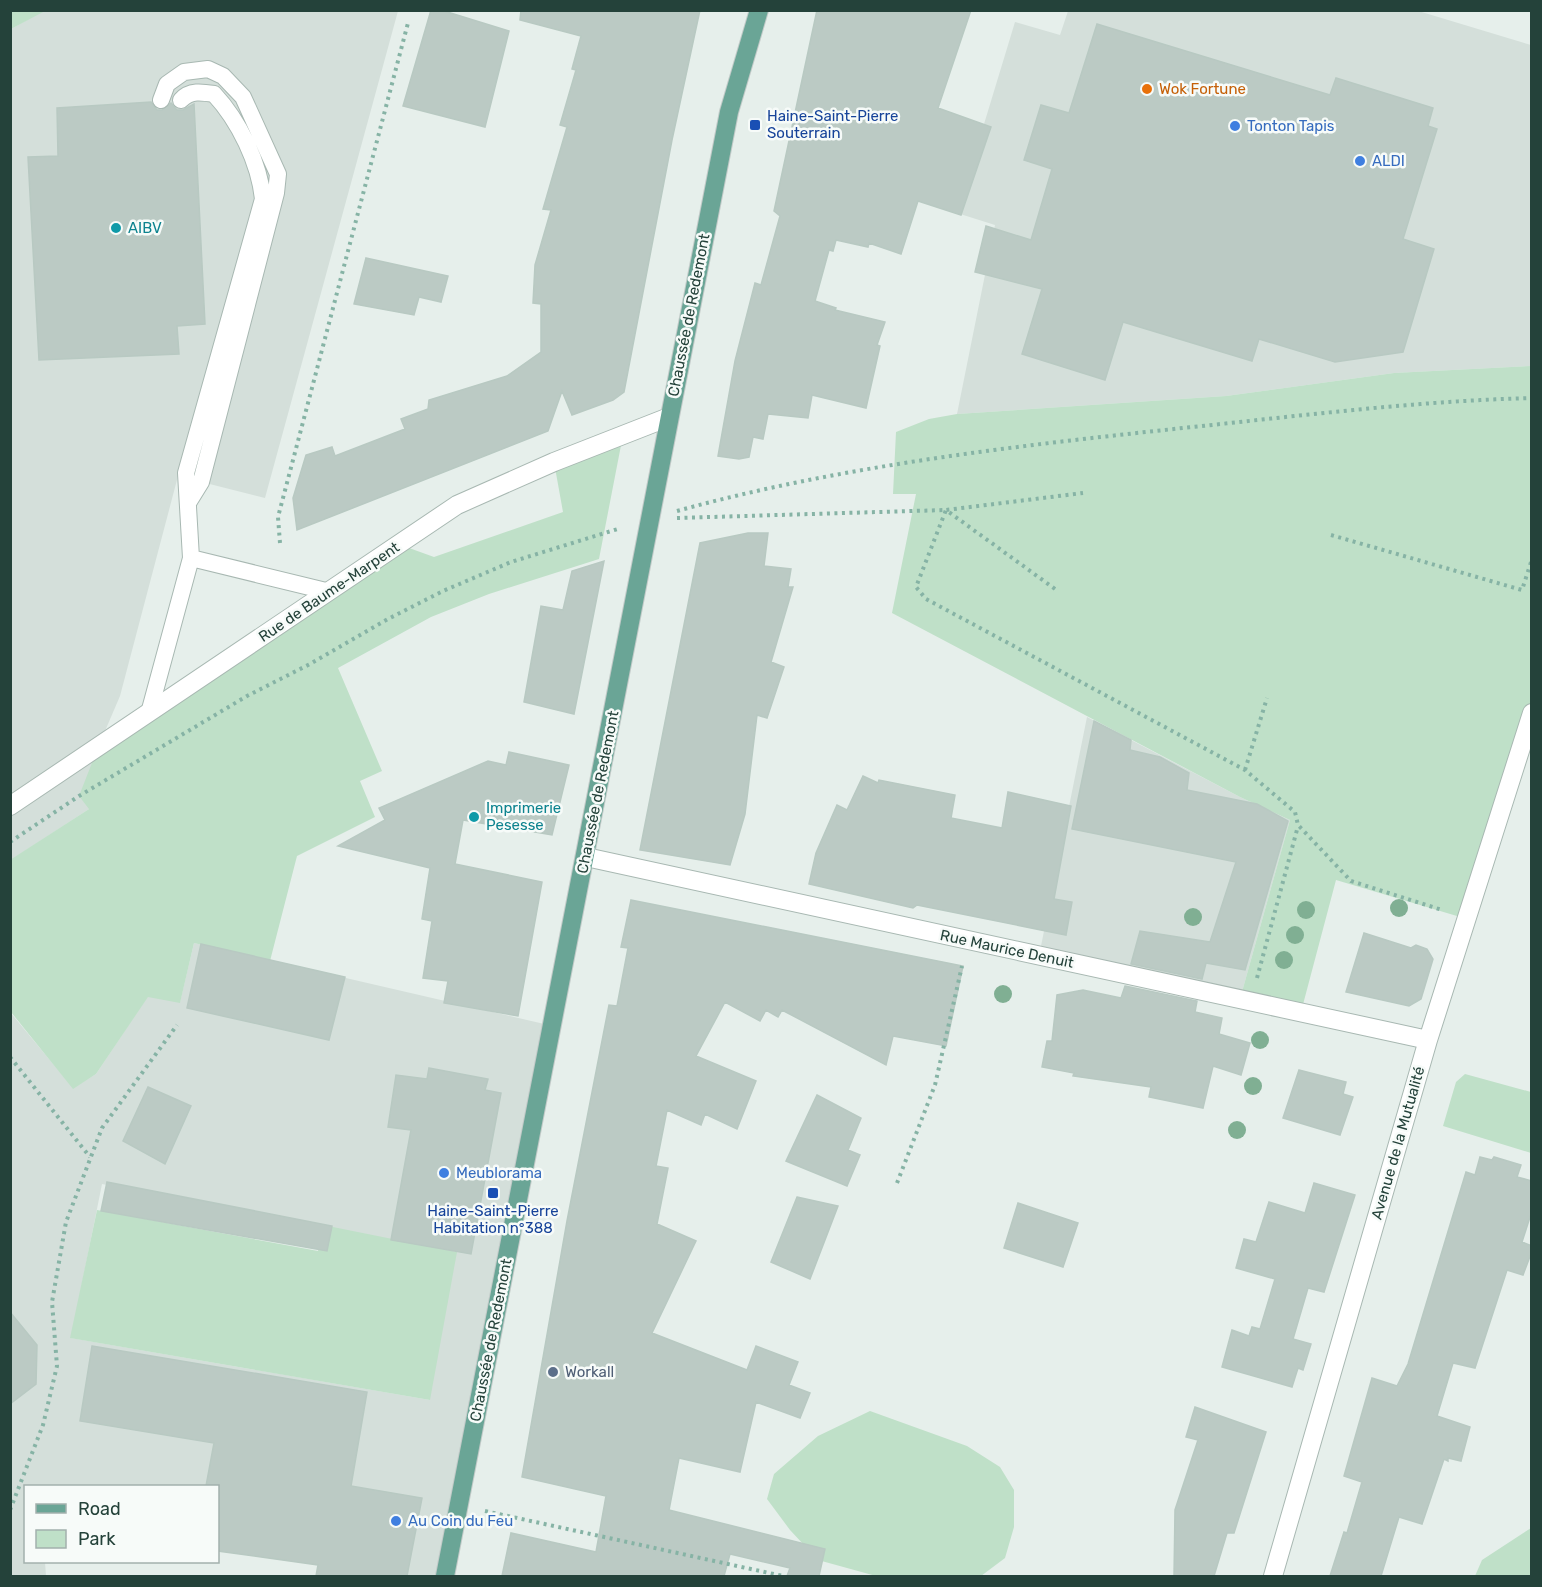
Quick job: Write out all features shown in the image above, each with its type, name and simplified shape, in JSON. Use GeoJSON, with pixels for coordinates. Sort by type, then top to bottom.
{"type":"FeatureCollection","features":[{"type":"Feature","properties":{"kind":"main road","name":"Chaussée de Redemont"},"geometry":{"type":"LineString","coordinates":[[445,1576],[729,112],[759,10]]}},
{"type":"Feature","properties":{"kind":"street","name":"Rue de Baume-Marpent"},"geometry":{"type":"LineString","coordinates":[[10,806],[237,656],[326,591],[457,505],[554,462],[669,417]]}},
{"type":"Feature","properties":{"kind":"street","name":"Avenue de la Mutualité"},"geometry":{"type":"LineString","coordinates":[[1273,1576],[1428,1040],[1532,713]]}},
{"type":"Feature","properties":{"kind":"street","name":"Rue Maurice Denuit"},"geometry":{"type":"LineString","coordinates":[[586,857],[1428,1040]]}},
{"type":"Feature","properties":{"kind":"lane"},"geometry":{"type":"LineString","coordinates":[[161,100],[167,84],[184,72],[208,69],[223,76],[243,98],[278,174],[276,193],[201,482],[188,503]]}},
{"type":"Feature","properties":{"kind":"lane"},"geometry":{"type":"LineString","coordinates":[[149,713],[191,558],[186,473],[263,199],[261,176],[229,109],[214,94],[198,92],[186,95],[181,100]]}},
{"type":"Feature","properties":{"kind":"lane"},"geometry":{"type":"LineString","coordinates":[[191,558],[326,591]]}},
{"type":"Feature","properties":{"kind":"path"},"geometry":{"type":"LineString","coordinates":[[280,543],[278,517],[408,23]]}},
{"type":"Feature","properties":{"kind":"path"},"geometry":{"type":"LineString","coordinates":[[10,842],[79,796],[247,696],[443,591],[511,562],[650,519],[734,495],[795,483],[1056,442],[1445,400],[1532,398]]}},
{"type":"Feature","properties":{"kind":"path"},"geometry":{"type":"LineString","coordinates":[[650,519],[946,510],[1083,493]]}},
{"type":"Feature","properties":{"kind":"path"},"geometry":{"type":"LineString","coordinates":[[946,510],[1055,589]]}},
{"type":"Feature","properties":{"kind":"path"},"geometry":{"type":"LineString","coordinates":[[946,510],[916,587],[926,598],[1245,770],[1295,812],[1298,825],[1251,1001]]}},
{"type":"Feature","properties":{"kind":"path"},"geometry":{"type":"LineString","coordinates":[[1331,535],[1522,590],[1532,559]]}},
{"type":"Feature","properties":{"kind":"path"},"geometry":{"type":"LineString","coordinates":[[1245,770],[1266,698]]}},
{"type":"Feature","properties":{"kind":"path"},"geometry":{"type":"LineString","coordinates":[[1298,825],[1351,881],[1467,919]]}},
{"type":"Feature","properties":{"kind":"path"},"geometry":{"type":"LineString","coordinates":[[897,1184],[935,1085],[968,940]]}},
{"type":"Feature","properties":{"kind":"path"},"geometry":{"type":"LineString","coordinates":[[10,1510],[44,1425],[57,1366],[52,1302],[66,1222],[102,1128],[177,1024]]}},
{"type":"Feature","properties":{"kind":"path"},"geometry":{"type":"LineString","coordinates":[[10,1057],[91,1157]]}},
{"type":"Feature","properties":{"kind":"path"},"geometry":{"type":"LineString","coordinates":[[459,1505],[783,1576]]}},
{"type":"Feature","properties":{"kind":"shaded area"},"geometry":{"type":"Polygon","coordinates":[[[45,10],[398,11],[265,498],[178,476],[120,696],[99,745],[89,809],[11,860],[11,29],[45,10]]]}},
{"type":"Feature","properties":{"kind":"shaded area"},"geometry":{"type":"Polygon","coordinates":[[[1415,10],[1531,45],[1531,366],[1394,373],[1226,396],[957,414],[995,225],[957,213],[1015,22],[1060,35],[1068,11],[1415,10]]]}},
{"type":"Feature","properties":{"kind":"shaded area"},"geometry":{"type":"Polygon","coordinates":[[[1087,717],[1240,797],[1290,820],[1240,999],[1039,956],[1087,717]]]}},
{"type":"Feature","properties":{"kind":"shaded area"},"geometry":{"type":"Polygon","coordinates":[[[194,943],[553,1026],[445,1576],[385,1576],[219,1547],[219,1485],[24,1485],[24,1563],[45,1563],[46,1576],[11,1576],[10,1012],[73,1088],[96,1074],[148,996],[180,1002],[194,943]],[[102,1184],[71,1338],[430,1400],[377,1237],[102,1184]]]}},
{"type":"Feature","properties":{"kind":"green space"},"geometry":{"type":"Polygon","coordinates":[[[11,10],[45,10],[45,11],[11,29],[11,10]]]}},
{"type":"Feature","properties":{"kind":"green space"},"geometry":{"type":"Polygon","coordinates":[[[1531,366],[1531,713],[1467,919],[1336,880],[1301,1012],[1240,999],[1290,820],[1240,797],[892,613],[916,494],[893,494],[896,432],[929,419],[957,414],[1226,396],[1394,373],[1531,366]]]}},
{"type":"Feature","properties":{"kind":"green space"},"geometry":{"type":"Polygon","coordinates":[[[623,435],[599,559],[489,594],[431,617],[338,668],[382,771],[360,781],[375,817],[297,856],[270,961],[194,943],[180,1003],[148,997],[96,1074],[73,1089],[11,1012],[10,860],[89,809],[79,796],[99,745],[398,544],[434,557],[563,512],[554,462],[623,435]]]}},
{"type":"Feature","properties":{"kind":"green space"},"geometry":{"type":"Polygon","coordinates":[[[1465,1074],[1531,1092],[1531,1153],[1443,1126],[1456,1082],[1465,1074]]]}},
{"type":"Feature","properties":{"kind":"green space"},"geometry":{"type":"Polygon","coordinates":[[[97,1210],[318,1251],[323,1225],[457,1252],[430,1400],[70,1338],[97,1210]]]}},
{"type":"Feature","properties":{"kind":"green space"},"geometry":{"type":"Polygon","coordinates":[[[870,1411],[967,1446],[1000,1467],[1014,1490],[1014,1527],[1005,1558],[981,1576],[876,1576],[818,1560],[790,1530],[767,1499],[774,1474],[818,1436],[870,1411]]]}},
{"type":"Feature","properties":{"kind":"green space"},"geometry":{"type":"Polygon","coordinates":[[[1531,1528],[1531,1576],[1475,1576],[1482,1560],[1531,1528]]]}},
{"type":"Feature","properties":{"kind":"building"},"geometry":{"type":"Polygon","coordinates":[[[431,10],[441,10],[509,31],[485,127],[403,106],[431,10]]]}},
{"type":"Feature","properties":{"kind":"building"},"geometry":{"type":"Polygon","coordinates":[[[521,10],[700,10],[672,140],[624,392],[613,400],[572,415],[562,391],[548,431],[297,530],[293,498],[306,455],[332,447],[335,456],[405,429],[401,419],[428,409],[429,400],[507,376],[541,352],[541,304],[533,303],[535,265],[551,210],[543,209],[567,127],[560,125],[576,70],[572,69],[581,36],[520,20],[521,10]]]}},
{"type":"Feature","properties":{"kind":"building"},"geometry":{"type":"Polygon","coordinates":[[[817,10],[971,10],[938,108],[991,127],[961,215],[918,201],[901,254],[869,243],[868,247],[836,240],[833,251],[829,250],[815,301],[836,308],[835,310],[885,322],[877,345],[880,346],[866,408],[812,395],[808,418],[768,414],[763,439],[753,437],[749,457],[739,459],[718,456],[735,361],[755,283],[761,285],[780,216],[774,211],[817,10]]]}},
{"type":"Feature","properties":{"kind":"building"},"geometry":{"type":"Polygon","coordinates":[[[1097,24],[1330,95],[1336,78],[1433,108],[1428,126],[1437,129],[1403,239],[1434,249],[1403,352],[1335,362],[1259,339],[1252,361],[1123,322],[1105,380],[1022,354],[1042,289],[975,272],[986,226],[1031,240],[1052,169],[1024,160],[1041,105],[1069,113],[1097,24]]]}},
{"type":"Feature","properties":{"kind":"building","name":"AIBV"},"geometry":{"type":"Polygon","coordinates":[[[151,102],[157,110],[162,110],[171,103],[177,110],[183,110],[194,104],[205,324],[177,326],[179,354],[39,360],[28,157],[58,156],[57,108],[151,102]]]}},
{"type":"Feature","properties":{"kind":"building"},"geometry":{"type":"Polygon","coordinates":[[[366,258],[448,276],[441,302],[419,297],[414,315],[354,304],[366,258]]]}},
{"type":"Feature","properties":{"kind":"building"},"geometry":{"type":"Polygon","coordinates":[[[748,533],[768,533],[764,566],[791,569],[788,587],[793,587],[771,662],[784,667],[767,718],[757,715],[745,814],[730,865],[640,850],[700,543],[748,533]]]}},
{"type":"Feature","properties":{"kind":"building"},"geometry":{"type":"Polygon","coordinates":[[[604,561],[574,714],[524,702],[541,606],[563,610],[572,571],[604,561]]]}},
{"type":"Feature","properties":{"kind":"building"},"geometry":{"type":"Polygon","coordinates":[[[1094,721],[1131,740],[1130,750],[1160,757],[1189,773],[1187,790],[1257,804],[1288,821],[1245,970],[1206,963],[1202,979],[1131,964],[1140,931],[1210,942],[1236,862],[1072,829],[1094,721]]]}},
{"type":"Feature","properties":{"kind":"building"},"geometry":{"type":"Polygon","coordinates":[[[509,752],[569,765],[552,835],[463,820],[455,864],[542,882],[518,1016],[444,1003],[448,981],[423,978],[432,921],[422,919],[430,868],[338,846],[385,820],[379,808],[488,761],[506,765],[509,752]]]}},
{"type":"Feature","properties":{"kind":"building"},"geometry":{"type":"Polygon","coordinates":[[[863,776],[878,783],[879,780],[955,795],[951,818],[1002,828],[1008,792],[1071,806],[1054,899],[1072,902],[1066,935],[917,905],[913,908],[809,884],[816,853],[837,805],[847,810],[863,776]]]}},
{"type":"Feature","properties":{"kind":"building"},"geometry":{"type":"Polygon","coordinates":[[[631,900],[963,966],[946,1046],[893,1036],[886,1065],[782,1010],[778,1017],[766,1010],[760,1021],[725,1002],[696,1056],[756,1081],[737,1129],[705,1114],[701,1125],[667,1110],[656,1166],[668,1168],[657,1224],[696,1241],[652,1333],[747,1370],[756,1346],[798,1362],[789,1385],[810,1393],[800,1418],[756,1402],[740,1472],[679,1458],[669,1510],[825,1549],[819,1576],[787,1576],[790,1568],[730,1554],[724,1576],[502,1576],[511,1533],[596,1552],[606,1496],[522,1477],[567,1221],[609,1005],[617,1006],[628,948],[621,947],[631,900]]]}},
{"type":"Feature","properties":{"kind":"building"},"geometry":{"type":"Polygon","coordinates":[[[1364,933],[1411,948],[1416,945],[1427,949],[1433,959],[1421,999],[1409,1006],[1346,992],[1364,933]]]}},
{"type":"Feature","properties":{"kind":"building"},"geometry":{"type":"Polygon","coordinates":[[[201,944],[345,977],[329,1040],[187,1008],[201,944]]]}},
{"type":"Feature","properties":{"kind":"building"},"geometry":{"type":"Polygon","coordinates":[[[1125,986],[1197,1001],[1195,1012],[1222,1018],[1219,1034],[1250,1043],[1241,1075],[1213,1066],[1203,1108],[1149,1097],[1151,1087],[1073,1076],[1074,1073],[1042,1067],[1047,1041],[1052,1041],[1057,995],[1083,990],[1121,998],[1125,986]]]}},
{"type":"Feature","properties":{"kind":"building","name":"Meublorama"},"geometry":{"type":"Polygon","coordinates":[[[429,1068],[488,1079],[485,1090],[501,1093],[471,1254],[391,1240],[411,1130],[388,1127],[396,1075],[427,1079],[429,1068]]]}},
{"type":"Feature","properties":{"kind":"building"},"geometry":{"type":"Polygon","coordinates":[[[1299,1070],[1346,1082],[1343,1094],[1353,1097],[1340,1135],[1283,1118],[1299,1070]]]}},
{"type":"Feature","properties":{"kind":"building"},"geometry":{"type":"Polygon","coordinates":[[[148,1087],[191,1106],[165,1164],[123,1141],[148,1087]]]}},
{"type":"Feature","properties":{"kind":"building"},"geometry":{"type":"Polygon","coordinates":[[[817,1095],[861,1118],[848,1150],[860,1155],[847,1186],[786,1161],[817,1095]]]}},
{"type":"Feature","properties":{"kind":"building"},"geometry":{"type":"Polygon","coordinates":[[[1480,1157],[1492,1160],[1494,1157],[1521,1165],[1517,1177],[1532,1181],[1532,1211],[1522,1242],[1532,1246],[1532,1251],[1523,1275],[1507,1270],[1475,1368],[1453,1363],[1437,1416],[1470,1427],[1461,1461],[1444,1459],[1422,1524],[1399,1517],[1381,1576],[1330,1576],[1344,1532],[1347,1533],[1362,1482],[1344,1476],[1372,1378],[1397,1386],[1408,1364],[1466,1172],[1475,1175],[1480,1157]]]}},
{"type":"Feature","properties":{"kind":"building"},"geometry":{"type":"Polygon","coordinates":[[[107,1182],[332,1226],[327,1251],[101,1211],[107,1182]]]}},
{"type":"Feature","properties":{"kind":"building"},"geometry":{"type":"Polygon","coordinates":[[[1314,1183],[1355,1195],[1324,1292],[1308,1288],[1293,1339],[1311,1344],[1303,1370],[1298,1368],[1292,1387],[1222,1367],[1232,1330],[1249,1336],[1252,1327],[1260,1329],[1275,1279],[1236,1268],[1244,1239],[1256,1242],[1269,1202],[1305,1213],[1314,1183]]]}},
{"type":"Feature","properties":{"kind":"building"},"geometry":{"type":"Polygon","coordinates":[[[797,1197],[838,1206],[810,1279],[771,1262],[797,1197]]]}},
{"type":"Feature","properties":{"kind":"building"},"geometry":{"type":"Polygon","coordinates":[[[1018,1203],[1078,1223],[1063,1267],[1004,1248],[1018,1203]]]}},
{"type":"Feature","properties":{"kind":"building"},"geometry":{"type":"Polygon","coordinates":[[[10,1312],[37,1345],[36,1384],[10,1404],[10,1312]]]}},
{"type":"Feature","properties":{"kind":"building"},"geometry":{"type":"Polygon","coordinates":[[[92,1346],[367,1392],[351,1486],[422,1498],[407,1576],[316,1576],[318,1565],[219,1551],[219,1485],[206,1485],[214,1443],[80,1421],[92,1346]]]}},
{"type":"Feature","properties":{"kind":"building"},"geometry":{"type":"Polygon","coordinates":[[[1195,1407],[1266,1432],[1234,1533],[1227,1533],[1214,1576],[1174,1576],[1175,1510],[1198,1440],[1186,1437],[1195,1407]]]}},
{"type":"Feature","properties":{"kind":"place","name":"Wok Fortune"},"geometry":{"type":"Point","coordinates":[1147,89]}},
{"type":"Feature","properties":{"kind":"place","name":"Haine-Saint-Pierre Souterrain"},"geometry":{"type":"Point","coordinates":[755,125]}},
{"type":"Feature","properties":{"kind":"place","name":"Tonton Tapis"},"geometry":{"type":"Point","coordinates":[1235,126]}},
{"type":"Feature","properties":{"kind":"place","name":"ALDI"},"geometry":{"type":"Point","coordinates":[1360,161]}},
{"type":"Feature","properties":{"kind":"place","name":"AIBV"},"geometry":{"type":"Point","coordinates":[116,228]}},
{"type":"Feature","properties":{"kind":"place","name":"Imprimerie Pesesse"},"geometry":{"type":"Point","coordinates":[474,817]}},
{"type":"Feature","properties":{"kind":"place","name":"Meublorama"},"geometry":{"type":"Point","coordinates":[444,1173]}},
{"type":"Feature","properties":{"kind":"place","name":"Haine-Saint-Pierre Habitation n°388"},"geometry":{"type":"Point","coordinates":[493,1193]}},
{"type":"Feature","properties":{"kind":"place","name":"Workall"},"geometry":{"type":"Point","coordinates":[553,1372]}},
{"type":"Feature","properties":{"kind":"place","name":"Au Coin du Feu"},"geometry":{"type":"Point","coordinates":[396,1521]}}]}
